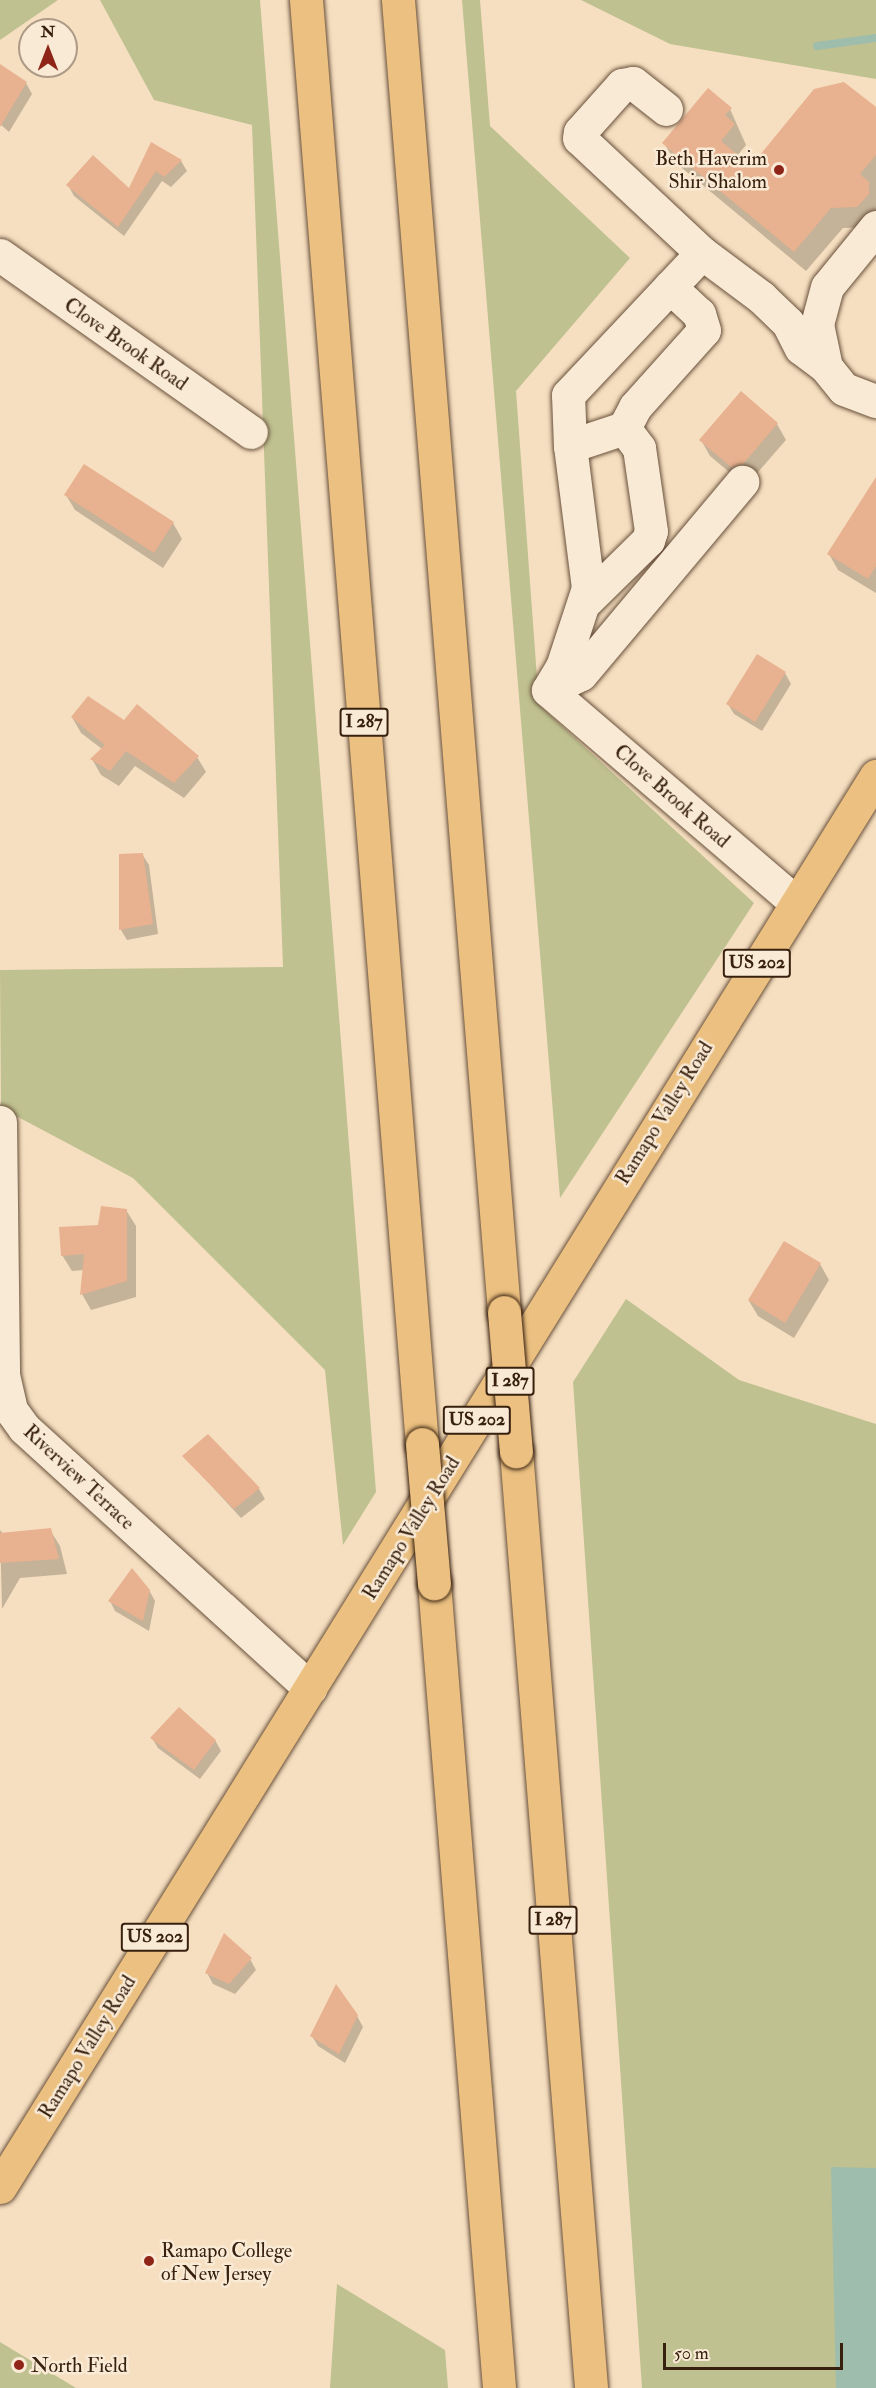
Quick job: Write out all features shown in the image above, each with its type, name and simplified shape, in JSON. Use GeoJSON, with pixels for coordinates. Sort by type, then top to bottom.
{"type":"FeatureCollection","features":[{"type":"Feature","properties":{"kind":"main road","name":"I 287"},"geometry":{"type":"LineString","coordinates":[[306,0],[499,2388]]}},
{"type":"Feature","properties":{"kind":"main road","name":"I 287"},"geometry":{"type":"LineString","coordinates":[[398,0],[591,2388]]}},
{"type":"Feature","properties":{"kind":"main road","name":"Ramapo Valley Road"},"geometry":{"type":"LineString","coordinates":[[0,2187],[795,902],[876,776]]}},
{"type":"Feature","properties":{"kind":"street"},"geometry":{"type":"LineString","coordinates":[[666,110],[633,83],[622,85],[580,132],[579,138],[702,253],[761,297],[788,323],[801,348],[826,367],[844,389],[876,401]]}},
{"type":"Feature","properties":{"kind":"street"},"geometry":{"type":"LineString","coordinates":[[826,367],[817,324],[827,287],[876,226]]}},
{"type":"Feature","properties":{"kind":"street"},"geometry":{"type":"LineString","coordinates":[[587,600],[570,446],[568,395],[702,253]]}},
{"type":"Feature","properties":{"kind":"street","name":"Clove Brook Road"},"geometry":{"type":"LineString","coordinates":[[0,255],[251,432]]}},
{"type":"Feature","properties":{"kind":"street"},"geometry":{"type":"LineString","coordinates":[[570,446],[624,428],[635,406],[704,330],[699,314],[670,286]]}},
{"type":"Feature","properties":{"kind":"street"},"geometry":{"type":"LineString","coordinates":[[788,323],[801,312],[820,312]]}},
{"type":"Feature","properties":{"kind":"street"},"geometry":{"type":"LineString","coordinates":[[548,690],[562,667],[587,600],[648,540],[651,531],[639,448],[624,428]]}},
{"type":"Feature","properties":{"kind":"street"},"geometry":{"type":"LineString","coordinates":[[548,690],[581,674],[742,482]]}},
{"type":"Feature","properties":{"kind":"street","name":"Clove Brook Road"},"geometry":{"type":"LineString","coordinates":[[548,690],[795,902]]}},
{"type":"Feature","properties":{"kind":"street","name":"Riverview Terrace"},"geometry":{"type":"LineString","coordinates":[[0,1122],[3,1375],[12,1410],[24,1428],[310,1688]]}},
{"type":"Feature","properties":{"kind":"green space"},"geometry":{"type":"Polygon","coordinates":[[[0,0],[58,0],[32,18],[18,18],[18,28],[0,40],[0,0]]]}},
{"type":"Feature","properties":{"kind":"green space"},"geometry":{"type":"Polygon","coordinates":[[[100,0],[260,0],[376,1492],[343,1545],[325,1370],[133,1178],[1,1108],[0,970],[283,967],[252,125],[154,100],[100,0]]]}},
{"type":"Feature","properties":{"kind":"green space"},"geometry":{"type":"Polygon","coordinates":[[[462,0],[480,0],[490,126],[630,258],[516,391],[539,705],[754,903],[560,1198],[462,0]]]}},
{"type":"Feature","properties":{"kind":"green space"},"geometry":{"type":"Polygon","coordinates":[[[581,0],[876,0],[876,79],[670,44],[581,0]]]}},
{"type":"Feature","properties":{"kind":"green space"},"geometry":{"type":"Polygon","coordinates":[[[626,1299],[739,1380],[876,1424],[876,2388],[642,2388],[573,1382],[626,1299]]]}},
{"type":"Feature","properties":{"kind":"green space"},"geometry":{"type":"Polygon","coordinates":[[[337,2284],[445,2350],[448,2388],[330,2388],[337,2284]]]}},
{"type":"Feature","properties":{"kind":"green space","name":"North Field"},"geometry":{"type":"Polygon","coordinates":[[[0,2342],[76,2388],[0,2388],[0,2342]]]}},
{"type":"Feature","properties":{"kind":"shaded area"},"geometry":{"type":"Polygon","coordinates":[[[831,2167],[876,2168],[876,2388],[836,2388],[831,2167]]]}},
{"type":"Feature","properties":{"kind":"building"},"geometry":{"type":"Polygon","coordinates":[[[0,64],[27,82],[0,127],[0,64]]]}},
{"type":"Feature","properties":{"kind":"building","name":"Beth Haverim Shir Shalom"},"geometry":{"type":"Polygon","coordinates":[[[844,82],[876,107],[876,155],[860,174],[869,182],[869,194],[857,207],[831,208],[794,252],[662,143],[708,88],[732,108],[725,115],[735,124],[721,141],[751,166],[814,89],[844,82]]]}},
{"type":"Feature","properties":{"kind":"building"},"geometry":{"type":"Polygon","coordinates":[[[151,142],[182,160],[164,177],[156,171],[118,227],[66,185],[93,155],[129,188],[151,142]]]}},
{"type":"Feature","properties":{"kind":"building"},"geometry":{"type":"Polygon","coordinates":[[[741,391],[778,423],[743,464],[731,467],[699,440],[741,391]]]}},
{"type":"Feature","properties":{"kind":"building"},"geometry":{"type":"Polygon","coordinates":[[[84,464],[174,522],[154,553],[64,495],[84,464]]]}},
{"type":"Feature","properties":{"kind":"building"},"geometry":{"type":"Polygon","coordinates":[[[876,477],[876,566],[868,579],[827,554],[876,477]]]}},
{"type":"Feature","properties":{"kind":"building"},"geometry":{"type":"Polygon","coordinates":[[[757,654],[786,672],[755,722],[726,704],[757,654]]]}},
{"type":"Feature","properties":{"kind":"building"},"geometry":{"type":"Polygon","coordinates":[[[88,696],[124,720],[137,704],[199,756],[174,783],[126,751],[110,771],[90,759],[105,745],[71,717],[88,696]]]}},
{"type":"Feature","properties":{"kind":"building"},"geometry":{"type":"Polygon","coordinates":[[[143,853],[153,924],[119,930],[119,854],[143,853]]]}},
{"type":"Feature","properties":{"kind":"building"},"geometry":{"type":"Polygon","coordinates":[[[101,1206],[127,1209],[127,1281],[80,1295],[84,1254],[61,1256],[59,1227],[98,1225],[101,1206]]]}},
{"type":"Feature","properties":{"kind":"building"},"geometry":{"type":"Polygon","coordinates":[[[784,1241],[821,1263],[785,1323],[748,1300],[784,1241]]]}},
{"type":"Feature","properties":{"kind":"building"},"geometry":{"type":"Polygon","coordinates":[[[208,1434],[260,1488],[234,1509],[182,1456],[208,1434]]]}},
{"type":"Feature","properties":{"kind":"building"},"geometry":{"type":"Polygon","coordinates":[[[51,1528],[59,1559],[0,1563],[0,1533],[51,1528]]]}},
{"type":"Feature","properties":{"kind":"building"},"geometry":{"type":"Polygon","coordinates":[[[132,1568],[150,1590],[143,1621],[108,1601],[132,1568]]]}},
{"type":"Feature","properties":{"kind":"building"},"geometry":{"type":"Polygon","coordinates":[[[179,1707],[216,1740],[194,1770],[150,1738],[179,1707]]]}},
{"type":"Feature","properties":{"kind":"building"},"geometry":{"type":"Polygon","coordinates":[[[224,1933],[252,1958],[229,1984],[205,1973],[224,1933]]]}},
{"type":"Feature","properties":{"kind":"building"},"geometry":{"type":"Polygon","coordinates":[[[336,1984],[358,2015],[339,2054],[310,2036],[336,1984]]]}},
{"type":"Feature","properties":{"kind":"waterway"},"geometry":{"type":"LineString","coordinates":[[817,46],[876,38]]}},
{"type":"Feature","properties":{"kind":"place","name":"Beth Haverim Shir Shalom"},"geometry":{"type":"Point","coordinates":[779,170]}},
{"type":"Feature","properties":{"kind":"place","name":"Ramapo College of New Jersey"},"geometry":{"type":"Point","coordinates":[149,2261]}},
{"type":"Feature","properties":{"kind":"place","name":"North Field"},"geometry":{"type":"Point","coordinates":[19,2365]}}]}
